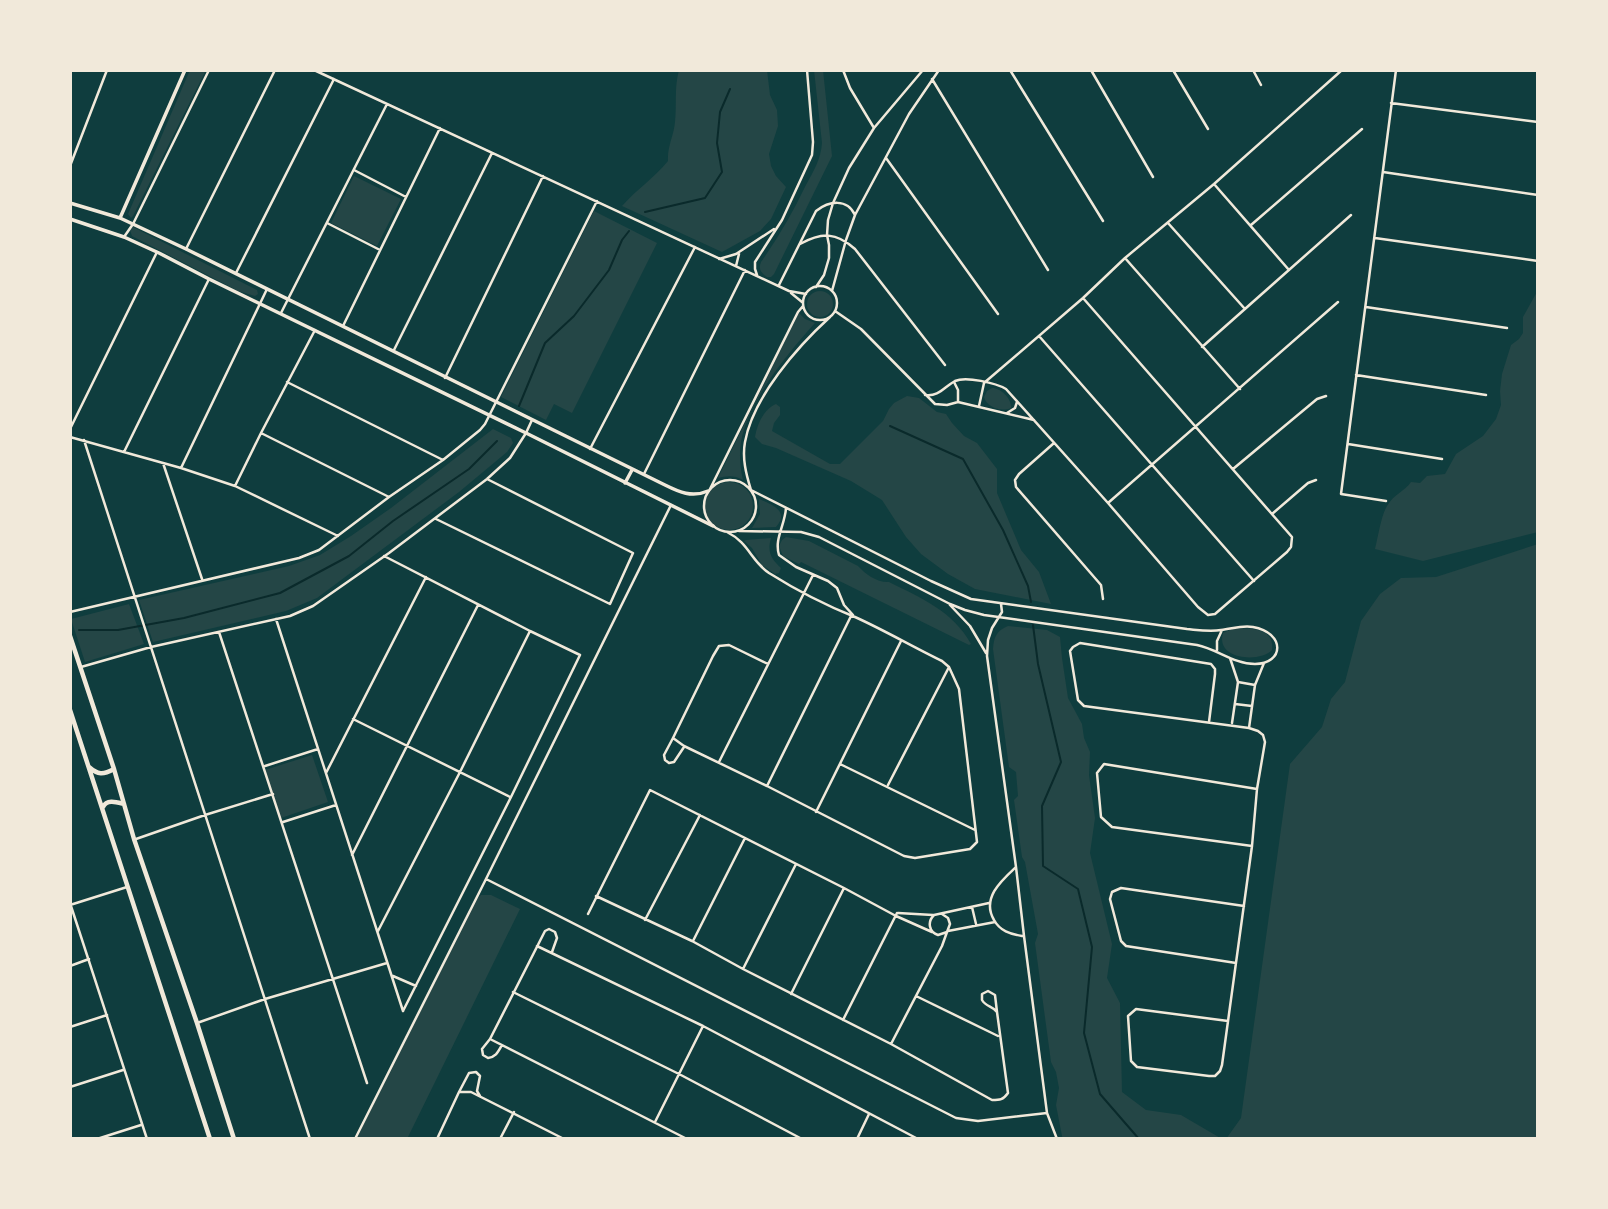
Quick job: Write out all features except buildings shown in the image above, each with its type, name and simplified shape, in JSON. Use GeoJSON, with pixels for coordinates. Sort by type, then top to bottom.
{"type":"FeatureCollection","features":[{"type":"Feature","properties":{"kind":"main road"},"geometry":{"type":"LineString","coordinates":[[70,636],[234,1139]]}},
{"type":"Feature","properties":{"kind":"main road"},"geometry":{"type":"LineString","coordinates":[[70,710],[211,1139]]}},
{"type":"Feature","properties":{"kind":"main road"},"geometry":{"type":"LineString","coordinates":[[89,766],[100,774],[114,769]]}},
{"type":"Feature","properties":{"kind":"main road"},"geometry":{"type":"LineString","coordinates":[[103,809],[110,801],[124,804]]}},
{"type":"Feature","properties":{"kind":"street"},"geometry":{"type":"LineString","coordinates":[[70,166],[107,70]]}},
{"type":"Feature","properties":{"kind":"street"},"geometry":{"type":"LineString","coordinates":[[120,218],[184,70]]}},
{"type":"Feature","properties":{"kind":"street"},"geometry":{"type":"LineString","coordinates":[[124,237],[133,224],[209,70]]}},
{"type":"Feature","properties":{"kind":"street"},"geometry":{"type":"LineString","coordinates":[[186,249],[275,70]]}},
{"type":"Feature","properties":{"kind":"street"},"geometry":{"type":"LineString","coordinates":[[314,70],[736,267],[789,291],[806,294]]}},
{"type":"Feature","properties":{"kind":"street"},"geometry":{"type":"LineString","coordinates":[[758,277],[755,262],[779,224],[813,151],[807,70]]}},
{"type":"Feature","properties":{"kind":"street"},"geometry":{"type":"LineString","coordinates":[[843,70],[850,88],[874,128]]}},
{"type":"Feature","properties":{"kind":"street"},"geometry":{"type":"LineString","coordinates":[[713,526],[703,506],[709,490],[803,305],[806,294],[816,287],[824,275],[830,245],[827,235],[828,220],[849,168],[874,128],[923,70]]}},
{"type":"Feature","properties":{"kind":"street"},"geometry":{"type":"LineString","coordinates":[[739,531],[749,524],[755,512],[755,498],[745,466],[745,442],[758,409],[783,367],[835,311],[836,300],[832,291],[855,215],[909,114],[939,70]]}},
{"type":"Feature","properties":{"kind":"street"},"geometry":{"type":"LineString","coordinates":[[1010,70],[1103,221]]}},
{"type":"Feature","properties":{"kind":"street"},"geometry":{"type":"LineString","coordinates":[[1091,70],[1153,177]]}},
{"type":"Feature","properties":{"kind":"street"},"geometry":{"type":"LineString","coordinates":[[1173,70],[1208,129]]}},
{"type":"Feature","properties":{"kind":"street"},"geometry":{"type":"LineString","coordinates":[[1253,70],[1261,85]]}},
{"type":"Feature","properties":{"kind":"street"},"geometry":{"type":"LineString","coordinates":[[979,406],[984,383],[1342,70]]}},
{"type":"Feature","properties":{"kind":"street"},"geometry":{"type":"LineString","coordinates":[[1386,501],[1341,494],[1396,70]]}},
{"type":"Feature","properties":{"kind":"street"},"geometry":{"type":"LineString","coordinates":[[236,274],[334,79]]}},
{"type":"Feature","properties":{"kind":"street"},"geometry":{"type":"LineString","coordinates":[[932,79],[1048,270]]}},
{"type":"Feature","properties":{"kind":"street"},"geometry":{"type":"LineString","coordinates":[[1391,103],[1538,122]]}},
{"type":"Feature","properties":{"kind":"street"},"geometry":{"type":"LineString","coordinates":[[281,314],[387,104]]}},
{"type":"Feature","properties":{"kind":"street"},"geometry":{"type":"LineString","coordinates":[[343,326],[440,128]]}},
{"type":"Feature","properties":{"kind":"street"},"geometry":{"type":"LineString","coordinates":[[1251,225],[1362,129]]}},
{"type":"Feature","properties":{"kind":"street"},"geometry":{"type":"LineString","coordinates":[[393,352],[492,153]]}},
{"type":"Feature","properties":{"kind":"street"},"geometry":{"type":"LineString","coordinates":[[886,158],[998,314]]}},
{"type":"Feature","properties":{"kind":"street"},"geometry":{"type":"LineString","coordinates":[[354,170],[406,197]]}},
{"type":"Feature","properties":{"kind":"street"},"geometry":{"type":"LineString","coordinates":[[1384,172],[1538,195]]}},
{"type":"Feature","properties":{"kind":"street"},"geometry":{"type":"LineString","coordinates":[[446,378],[543,176]]}},
{"type":"Feature","properties":{"kind":"street"},"geometry":{"type":"LineString","coordinates":[[1214,184],[1289,270]]}},
{"type":"Feature","properties":{"kind":"street"},"geometry":{"type":"LineString","coordinates":[[70,612],[299,558],[319,550],[443,460],[480,430],[489,415],[597,201]]}},
{"type":"Feature","properties":{"kind":"street"},"geometry":{"type":"LineString","coordinates":[[779,286],[816,211],[824,205],[840,202],[852,209],[855,215]]}},
{"type":"Feature","properties":{"kind":"street"},"geometry":{"type":"LineString","coordinates":[[70,203],[120,218],[186,249],[643,475],[696,495],[709,490],[719,481],[730,479],[742,482],[751,490],[971,599],[1187,629],[1254,627],[1273,635],[1277,641],[1277,649],[1272,658],[1264,663],[1247,663],[1198,645],[1000,618],[950,604],[819,537],[801,532],[727,532]]}},
{"type":"Feature","properties":{"kind":"street"},"geometry":{"type":"LineString","coordinates":[[1202,347],[1351,215]]}},
{"type":"Feature","properties":{"kind":"street"},"geometry":{"type":"LineString","coordinates":[[70,219],[124,237],[157,252],[727,532],[747,547],[762,569],[804,593],[942,661],[949,667],[959,689],[977,842],[970,849],[915,858],[904,856],[684,746],[673,738]]}},
{"type":"Feature","properties":{"kind":"street"},"geometry":{"type":"LineString","coordinates":[[327,223],[380,250]]}},
{"type":"Feature","properties":{"kind":"street"},"geometry":{"type":"LineString","coordinates":[[1168,223],[1245,309]]}},
{"type":"Feature","properties":{"kind":"street"},"geometry":{"type":"LineString","coordinates":[[719,259],[741,251],[779,224]]}},
{"type":"Feature","properties":{"kind":"street"},"geometry":{"type":"LineString","coordinates":[[800,244],[819,235],[846,240],[944,365]]}},
{"type":"Feature","properties":{"kind":"street"},"geometry":{"type":"LineString","coordinates":[[1375,238],[1538,261]]}},
{"type":"Feature","properties":{"kind":"street"},"geometry":{"type":"LineString","coordinates":[[590,449],[695,247]]}},
{"type":"Feature","properties":{"kind":"street"},"geometry":{"type":"LineString","coordinates":[[736,267],[741,251]]}},
{"type":"Feature","properties":{"kind":"street"},"geometry":{"type":"LineString","coordinates":[[70,429],[157,252]]}},
{"type":"Feature","properties":{"kind":"street"},"geometry":{"type":"LineString","coordinates":[[1125,258],[1240,389]]}},
{"type":"Feature","properties":{"kind":"street"},"geometry":{"type":"LineString","coordinates":[[643,475],[745,270]]}},
{"type":"Feature","properties":{"kind":"street"},"geometry":{"type":"LineString","coordinates":[[123,453],[209,279]]}},
{"type":"Feature","properties":{"kind":"street"},"geometry":{"type":"LineString","coordinates":[[816,287],[822,286],[832,291]]}},
{"type":"Feature","properties":{"kind":"street"},"geometry":{"type":"LineString","coordinates":[[181,468],[267,289]]}},
{"type":"Feature","properties":{"kind":"street"},"geometry":{"type":"LineString","coordinates":[[789,291],[814,319],[830,317]]}},
{"type":"Feature","properties":{"kind":"street"},"geometry":{"type":"LineString","coordinates":[[925,395],[934,395],[963,379],[1000,386],[1034,420],[1198,607],[1208,615],[1215,614],[1291,547],[1292,537],[1083,298]]}},
{"type":"Feature","properties":{"kind":"street"},"geometry":{"type":"LineString","coordinates":[[1108,503],[1338,302]]}},
{"type":"Feature","properties":{"kind":"street"},"geometry":{"type":"LineString","coordinates":[[1366,307],[1507,328]]}},
{"type":"Feature","properties":{"kind":"street"},"geometry":{"type":"LineString","coordinates":[[835,311],[861,329],[935,404],[958,402],[1034,420]]}},
{"type":"Feature","properties":{"kind":"street"},"geometry":{"type":"LineString","coordinates":[[235,486],[315,330]]}},
{"type":"Feature","properties":{"kind":"street"},"geometry":{"type":"LineString","coordinates":[[1039,336],[1254,581]]}},
{"type":"Feature","properties":{"kind":"street"},"geometry":{"type":"LineString","coordinates":[[1356,375],[1486,395]]}},
{"type":"Feature","properties":{"kind":"street"},"geometry":{"type":"LineString","coordinates":[[287,382],[443,460]]}},
{"type":"Feature","properties":{"kind":"street"},"geometry":{"type":"LineString","coordinates":[[954,382],[958,390],[958,402]]}},
{"type":"Feature","properties":{"kind":"street"},"geometry":{"type":"LineString","coordinates":[[1233,469],[1317,399],[1326,396]]}},
{"type":"Feature","properties":{"kind":"street"},"geometry":{"type":"LineString","coordinates":[[1007,413],[1015,408],[1017,402]]}},
{"type":"Feature","properties":{"kind":"street"},"geometry":{"type":"LineString","coordinates":[[81,667],[151,647],[290,616],[313,606],[487,479],[510,458],[532,420]]}},
{"type":"Feature","properties":{"kind":"street"},"geometry":{"type":"LineString","coordinates":[[261,433],[389,498]]}},
{"type":"Feature","properties":{"kind":"street"},"geometry":{"type":"LineString","coordinates":[[70,437],[235,486],[338,536]]}},
{"type":"Feature","properties":{"kind":"street"},"geometry":{"type":"LineString","coordinates":[[83,440],[310,1139]]}},
{"type":"Feature","properties":{"kind":"street"},"geometry":{"type":"LineString","coordinates":[[1054,443],[1019,474],[1015,480],[1016,487],[1101,585],[1103,598]]}},
{"type":"Feature","properties":{"kind":"street"},"geometry":{"type":"LineString","coordinates":[[1348,444],[1442,459]]}},
{"type":"Feature","properties":{"kind":"street"},"geometry":{"type":"LineString","coordinates":[[163,463],[202,580]]}},
{"type":"Feature","properties":{"kind":"street"},"geometry":{"type":"LineString","coordinates":[[625,483],[632,470]]}},
{"type":"Feature","properties":{"kind":"street"},"geometry":{"type":"LineString","coordinates":[[435,518],[610,604],[634,553],[487,479]]}},
{"type":"Feature","properties":{"kind":"street"},"geometry":{"type":"LineString","coordinates":[[1272,514],[1308,483],[1316,480]]}},
{"type":"Feature","properties":{"kind":"street"},"geometry":{"type":"LineString","coordinates":[[355,1139],[671,505]]}},
{"type":"Feature","properties":{"kind":"street"},"geometry":{"type":"LineString","coordinates":[[785,507],[776,547],[779,555],[837,588],[844,605],[853,616]]}},
{"type":"Feature","properties":{"kind":"street"},"geometry":{"type":"LineString","coordinates":[[276,618],[403,1011],[580,655],[384,556]]}},
{"type":"Feature","properties":{"kind":"street"},"geometry":{"type":"LineString","coordinates":[[719,762],[813,575]]}},
{"type":"Feature","properties":{"kind":"street"},"geometry":{"type":"LineString","coordinates":[[326,774],[426,577]]}},
{"type":"Feature","properties":{"kind":"street"},"geometry":{"type":"LineString","coordinates":[[950,604],[970,626],[987,656]]}},
{"type":"Feature","properties":{"kind":"street"},"geometry":{"type":"LineString","coordinates":[[1001,604],[1000,618],[992,628],[988,640],[987,656],[1047,1112],[1058,1139]]}},
{"type":"Feature","properties":{"kind":"street"},"geometry":{"type":"LineString","coordinates":[[352,855],[478,605]]}},
{"type":"Feature","properties":{"kind":"street"},"geometry":{"type":"LineString","coordinates":[[767,786],[853,616]]}},
{"type":"Feature","properties":{"kind":"street"},"geometry":{"type":"LineString","coordinates":[[1217,650],[1217,641],[1222,630]]}},
{"type":"Feature","properties":{"kind":"street"},"geometry":{"type":"LineString","coordinates":[[377,932],[530,631]]}},
{"type":"Feature","properties":{"kind":"street"},"geometry":{"type":"LineString","coordinates":[[219,632],[367,1083]]}},
{"type":"Feature","properties":{"kind":"street"},"geometry":{"type":"LineString","coordinates":[[816,812],[901,641]]}},
{"type":"Feature","properties":{"kind":"street"},"geometry":{"type":"LineString","coordinates":[[1209,722],[1215,674],[1215,668],[1211,664],[1080,643],[1070,651],[1078,700],[1084,706],[1209,722],[1232,724],[1263,735],[1265,742],[1257,789],[1252,846],[1222,1065],[1219,1073],[1215,1076],[1137,1067],[1131,1061],[1128,1016],[1136,1009],[1228,1021]]}},
{"type":"Feature","properties":{"kind":"street"},"geometry":{"type":"LineString","coordinates":[[684,746],[674,762],[664,760],[664,755],[719,646],[729,645],[768,664]]}},
{"type":"Feature","properties":{"kind":"street"},"geometry":{"type":"LineString","coordinates":[[1230,658],[1238,682],[1232,724]]}},
{"type":"Feature","properties":{"kind":"street"},"geometry":{"type":"LineString","coordinates":[[1249,728],[1255,685],[1264,663]]}},
{"type":"Feature","properties":{"kind":"street"},"geometry":{"type":"LineString","coordinates":[[888,786],[949,667]]}},
{"type":"Feature","properties":{"kind":"street"},"geometry":{"type":"LineString","coordinates":[[1238,682],[1255,685]]}},
{"type":"Feature","properties":{"kind":"street"},"geometry":{"type":"LineString","coordinates":[[1235,704],[1252,706]]}},
{"type":"Feature","properties":{"kind":"street"},"geometry":{"type":"LineString","coordinates":[[354,719],[511,797]]}},
{"type":"Feature","properties":{"kind":"street"},"geometry":{"type":"LineString","coordinates":[[264,767],[318,749]]}},
{"type":"Feature","properties":{"kind":"street"},"geometry":{"type":"LineString","coordinates":[[840,764],[975,830]]}},
{"type":"Feature","properties":{"kind":"street"},"geometry":{"type":"LineString","coordinates":[[1252,846],[1112,827],[1101,817],[1097,773],[1104,764],[1257,789]]}},
{"type":"Feature","properties":{"kind":"street"},"geometry":{"type":"LineString","coordinates":[[588,914],[650,790],[938,935],[995,922]]}},
{"type":"Feature","properties":{"kind":"street"},"geometry":{"type":"LineString","coordinates":[[134,839],[273,794]]}},
{"type":"Feature","properties":{"kind":"street"},"geometry":{"type":"LineString","coordinates":[[282,823],[336,805]]}},
{"type":"Feature","properties":{"kind":"street"},"geometry":{"type":"LineString","coordinates":[[645,920],[700,815]]}},
{"type":"Feature","properties":{"kind":"street"},"geometry":{"type":"LineString","coordinates":[[692,941],[745,838]]}},
{"type":"Feature","properties":{"kind":"street"},"geometry":{"type":"LineString","coordinates":[[743,970],[796,864]]}},
{"type":"Feature","properties":{"kind":"street"},"geometry":{"type":"LineString","coordinates":[[1016,867],[1001,881],[989,903],[995,922],[1007,932],[1024,936]]}},
{"type":"Feature","properties":{"kind":"street"},"geometry":{"type":"LineString","coordinates":[[486,879],[956,1118],[978,1121],[1047,1112]]}},
{"type":"Feature","properties":{"kind":"street"},"geometry":{"type":"LineString","coordinates":[[128,887],[70,904],[147,1139]]}},
{"type":"Feature","properties":{"kind":"street"},"geometry":{"type":"LineString","coordinates":[[791,994],[844,888]]}},
{"type":"Feature","properties":{"kind":"street"},"geometry":{"type":"LineString","coordinates":[[1236,963],[1126,946],[1121,941],[1110,899],[1112,892],[1121,888],[1244,906]]}},
{"type":"Feature","properties":{"kind":"street"},"geometry":{"type":"LineString","coordinates":[[596,896],[692,941],[743,970],[891,1044],[992,1100],[1000,1100],[1007,1093],[995,995],[986,991],[982,1000],[997,1012]]}},
{"type":"Feature","properties":{"kind":"street"},"geometry":{"type":"LineString","coordinates":[[932,932],[929,923],[938,914],[989,903]]}},
{"type":"Feature","properties":{"kind":"street"},"geometry":{"type":"LineString","coordinates":[[972,907],[976,925]]}},
{"type":"Feature","properties":{"kind":"street"},"geometry":{"type":"LineString","coordinates":[[891,1044],[950,928],[946,915],[896,915]]}},
{"type":"Feature","properties":{"kind":"street"},"geometry":{"type":"LineString","coordinates":[[843,1020],[896,915]]}},
{"type":"Feature","properties":{"kind":"street"},"geometry":{"type":"LineString","coordinates":[[502,1045],[496,1055],[488,1059],[483,1055],[482,1049],[490,1039],[545,931],[550,929],[555,932],[557,938],[552,952]]}},
{"type":"Feature","properties":{"kind":"street"},"geometry":{"type":"LineString","coordinates":[[938,935],[942,946]]}},
{"type":"Feature","properties":{"kind":"street"},"geometry":{"type":"LineString","coordinates":[[537,946],[703,1026],[918,1139]]}},
{"type":"Feature","properties":{"kind":"street"},"geometry":{"type":"LineString","coordinates":[[70,966],[89,959]]}},
{"type":"Feature","properties":{"kind":"street"},"geometry":{"type":"LineString","coordinates":[[197,1023],[265,999],[387,963]]}},
{"type":"Feature","properties":{"kind":"street"},"geometry":{"type":"LineString","coordinates":[[391,975],[416,986]]}},
{"type":"Feature","properties":{"kind":"street"},"geometry":{"type":"LineString","coordinates":[[513,992],[679,1074],[802,1139]]}},
{"type":"Feature","properties":{"kind":"street"},"geometry":{"type":"LineString","coordinates":[[916,996],[1000,1037]]}},
{"type":"Feature","properties":{"kind":"street"},"geometry":{"type":"LineString","coordinates":[[70,1027],[107,1015]]}},
{"type":"Feature","properties":{"kind":"street"},"geometry":{"type":"LineString","coordinates":[[654,1122],[703,1026]]}},
{"type":"Feature","properties":{"kind":"street"},"geometry":{"type":"LineString","coordinates":[[490,1039],[688,1139]]}},
{"type":"Feature","properties":{"kind":"street"},"geometry":{"type":"LineString","coordinates":[[70,1087],[123,1070]]}},
{"type":"Feature","properties":{"kind":"street"},"geometry":{"type":"LineString","coordinates":[[437,1139],[468,1073],[476,1072],[480,1076],[477,1088],[480,1096]]}},
{"type":"Feature","properties":{"kind":"street"},"geometry":{"type":"LineString","coordinates":[[459,1092],[471,1092],[480,1096],[561,1138]]}},
{"type":"Feature","properties":{"kind":"street"},"geometry":{"type":"LineString","coordinates":[[500,1139],[514,1112]]}},
{"type":"Feature","properties":{"kind":"street"},"geometry":{"type":"LineString","coordinates":[[857,1139],[869,1114]]}},
{"type":"Feature","properties":{"kind":"street"},"geometry":{"type":"LineString","coordinates":[[97,1139],[142,1125]]}},
{"type":"Feature","properties":{"kind":"shaded area"},"geometry":{"type":"Polygon","coordinates":[[[190,70],[206,70],[131,218],[128,214],[190,70]]]}},
{"type":"Feature","properties":{"kind":"shaded area"},"geometry":{"type":"Polygon","coordinates":[[[679,70],[767,70],[770,95],[777,110],[778,126],[769,154],[776,176],[786,187],[771,219],[760,231],[722,252],[622,206],[668,161],[675,122],[679,70]]]}},
{"type":"Feature","properties":{"kind":"shaded area"},"geometry":{"type":"Polygon","coordinates":[[[814,70],[823,70],[832,156],[774,274],[767,277],[761,271],[761,262],[791,215],[820,154],[822,143],[814,70]]]}},
{"type":"Feature","properties":{"kind":"shaded area"},"geometry":{"type":"Polygon","coordinates":[[[354,176],[401,199],[377,246],[331,223],[354,176]]]}},
{"type":"Feature","properties":{"kind":"shaded area"},"geometry":{"type":"Polygon","coordinates":[[[594,211],[657,243],[572,413],[554,404],[546,420],[501,397],[594,211]]]}},
{"type":"Feature","properties":{"kind":"shaded area"},"geometry":{"type":"Polygon","coordinates":[[[133,227],[257,290],[258,294],[255,296],[238,291],[132,236],[130,230],[133,227]]]}},
{"type":"Feature","properties":{"kind":"shaded area"},"geometry":{"type":"Polygon","coordinates":[[[1538,290],[1538,532],[1423,561],[1375,549],[1383,515],[1393,499],[1411,482],[1420,483],[1427,476],[1445,474],[1456,454],[1483,436],[1496,419],[1501,405],[1502,374],[1511,345],[1523,333],[1523,317],[1538,290]]]}},
{"type":"Feature","properties":{"kind":"shaded area"},"geometry":{"type":"Polygon","coordinates":[[[820,291],[829,295],[833,304],[829,313],[820,317],[811,313],[807,304],[811,295],[820,291]]]}},
{"type":"Feature","properties":{"kind":"shaded area"},"geometry":{"type":"Polygon","coordinates":[[[799,313],[815,323],[771,378],[752,410],[740,447],[743,480],[730,476],[718,478],[799,313]]]}},
{"type":"Feature","properties":{"kind":"shaded area"},"geometry":{"type":"Polygon","coordinates":[[[992,388],[1005,395],[1011,408],[999,409],[988,404],[984,397],[992,388]]]}},
{"type":"Feature","properties":{"kind":"shaded area"},"geometry":{"type":"Polygon","coordinates":[[[907,396],[919,398],[937,412],[946,414],[964,436],[977,443],[997,469],[997,493],[1021,550],[1039,572],[1051,604],[975,589],[948,574],[921,554],[906,537],[882,500],[851,481],[762,444],[755,437],[762,418],[768,409],[776,404],[780,407],[780,415],[772,431],[830,464],[840,464],[883,421],[894,403],[907,396]]]}},
{"type":"Feature","properties":{"kind":"shaded area"},"geometry":{"type":"Polygon","coordinates":[[[493,429],[511,438],[513,443],[507,452],[459,492],[317,598],[286,611],[153,642],[139,600],[289,566],[320,555],[391,508],[493,429]]]}},
{"type":"Feature","properties":{"kind":"shaded area"},"geometry":{"type":"Polygon","coordinates":[[[729,482],[746,489],[753,506],[746,523],[729,530],[712,523],[705,506],[712,489],[729,482]]]}},
{"type":"Feature","properties":{"kind":"shaded area"},"geometry":{"type":"Polygon","coordinates":[[[759,499],[778,509],[781,517],[776,527],[752,528],[760,514],[759,499]]]}},
{"type":"Feature","properties":{"kind":"shaded area"},"geometry":{"type":"Polygon","coordinates":[[[786,537],[809,541],[858,566],[872,577],[889,582],[924,600],[946,614],[971,644],[801,562],[799,564],[783,556],[779,546],[786,537]]]}},
{"type":"Feature","properties":{"kind":"shaded area"},"geometry":{"type":"Polygon","coordinates":[[[771,538],[771,555],[781,568],[779,573],[775,574],[762,565],[752,548],[744,541],[771,538]]]}},
{"type":"Feature","properties":{"kind":"shaded area"},"geometry":{"type":"Polygon","coordinates":[[[1538,544],[1538,1139],[1226,1139],[1241,1118],[1290,764],[1322,727],[1331,699],[1345,682],[1361,621],[1380,594],[1401,578],[1436,577],[1538,544]]]}},
{"type":"Feature","properties":{"kind":"shaded area"},"geometry":{"type":"Polygon","coordinates":[[[129,604],[144,644],[85,662],[71,619],[129,604]]]}},
{"type":"Feature","properties":{"kind":"shaded area"},"geometry":{"type":"Polygon","coordinates":[[[1008,626],[1047,630],[1060,637],[1068,698],[1082,724],[1090,752],[1089,775],[1095,818],[1090,853],[1112,944],[1107,978],[1120,1003],[1122,1092],[1146,1110],[1181,1115],[1222,1139],[1063,1139],[1056,1105],[1059,1088],[1051,1062],[1035,943],[1038,934],[1022,857],[1014,800],[1018,796],[1016,772],[1009,767],[993,649],[996,635],[1008,626]]]}},
{"type":"Feature","properties":{"kind":"shaded area"},"geometry":{"type":"Polygon","coordinates":[[[1232,629],[1253,629],[1265,633],[1272,642],[1272,650],[1258,657],[1232,654],[1222,642],[1223,633],[1232,629]]]}},
{"type":"Feature","properties":{"kind":"shaded area"},"geometry":{"type":"Polygon","coordinates":[[[312,755],[328,802],[281,818],[265,770],[312,755]]]}},
{"type":"Feature","properties":{"kind":"shaded area"},"geometry":{"type":"Polygon","coordinates":[[[481,895],[491,895],[520,909],[407,1139],[356,1139],[477,899],[481,895]]]}},
{"type":"Feature","properties":{"kind":"waterway"},"geometry":{"type":"LineString","coordinates":[[645,212],[705,198],[722,172],[717,143],[720,112],[730,89]]}},
{"type":"Feature","properties":{"kind":"waterway"},"geometry":{"type":"LineString","coordinates":[[519,406],[545,343],[574,316],[609,270],[622,240],[629,231]]}},
{"type":"Feature","properties":{"kind":"waterway"},"geometry":{"type":"LineString","coordinates":[[890,426],[963,459],[1003,530],[1028,586],[1031,602]]}},
{"type":"Feature","properties":{"kind":"waterway"},"geometry":{"type":"LineString","coordinates":[[79,630],[118,630],[184,618],[280,593],[349,556],[393,521],[469,469],[497,441]]}},
{"type":"Feature","properties":{"kind":"waterway"},"geometry":{"type":"LineString","coordinates":[[1033,625],[1038,664],[1061,762],[1042,806],[1043,866],[1078,889],[1092,947],[1084,1033],[1100,1094],[1139,1139]]}}]}
